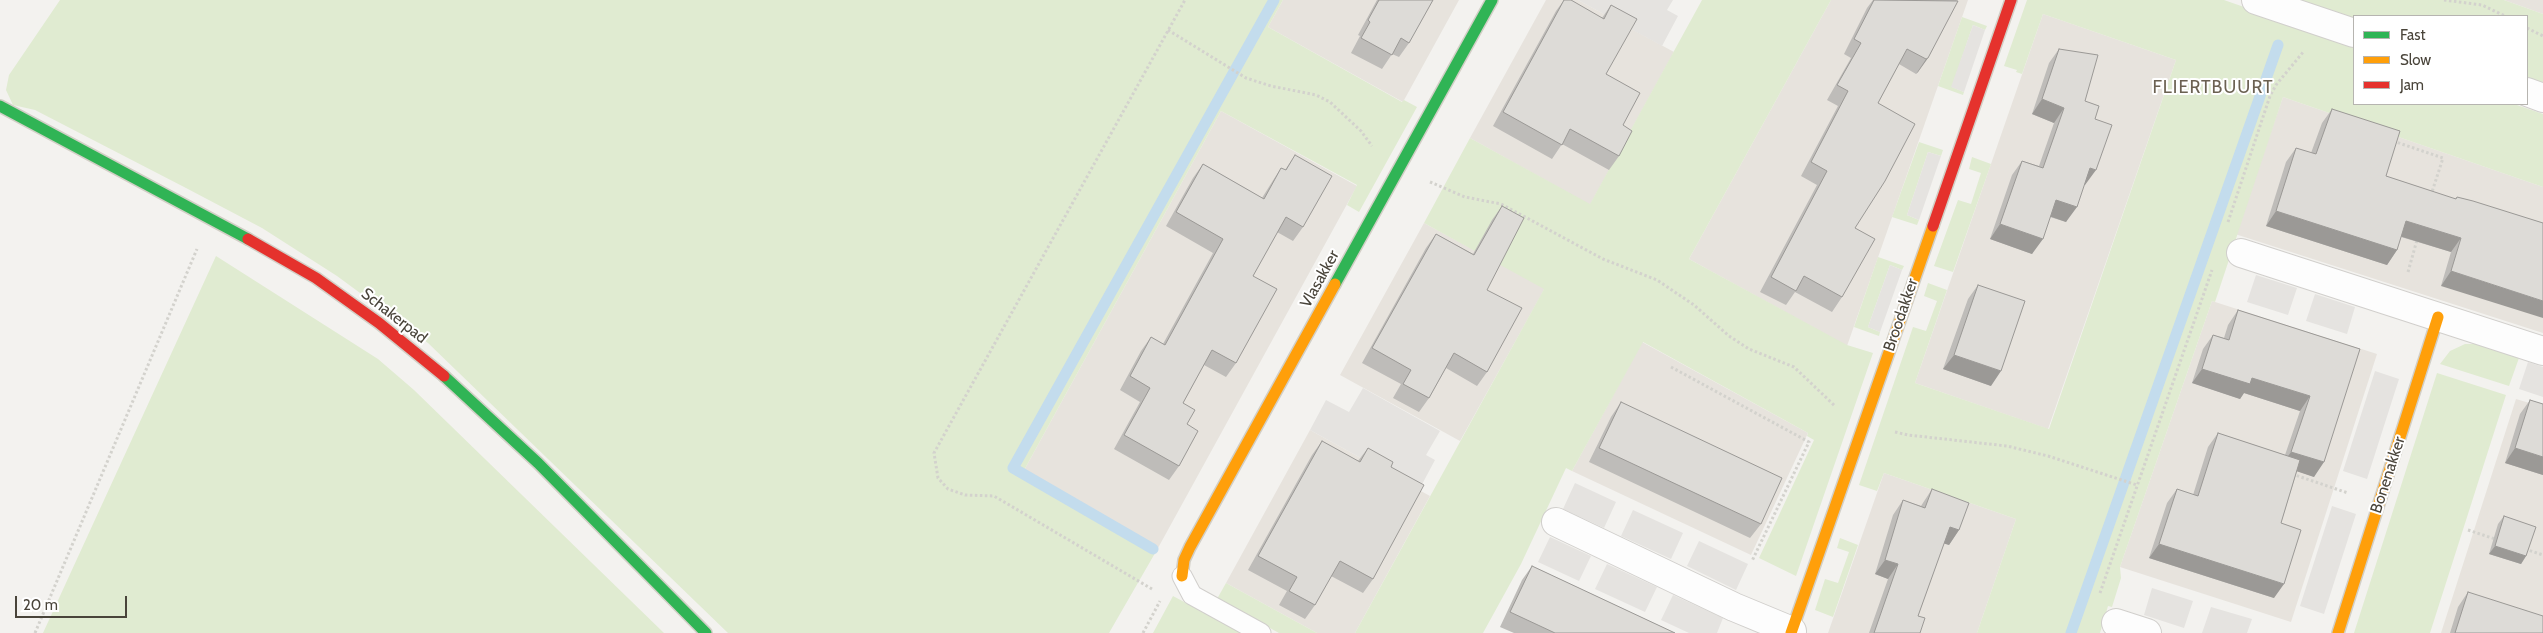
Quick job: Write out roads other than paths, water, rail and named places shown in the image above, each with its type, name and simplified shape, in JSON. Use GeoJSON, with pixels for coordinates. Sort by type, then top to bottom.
{"type":"FeatureCollection","features":[{"type":"Feature","properties":{"kind":"street","name":"Vlasakker"},"geometry":{"type":"LineString","coordinates":[[1182,576],[1184,560],[1190,547],[1492,0]]}},
{"type":"Feature","properties":{"kind":"street","name":"Broodakker"},"geometry":{"type":"LineString","coordinates":[[1556,522],[1734,607],[1791,632],[2011,0]]}},
{"type":"Feature","properties":{"kind":"street"},"geometry":{"type":"LineString","coordinates":[[2256,0],[2353,33]]}},
{"type":"Feature","properties":{"kind":"street"},"geometry":{"type":"LineString","coordinates":[[2528,92],[2543,98]]}},
{"type":"Feature","properties":{"kind":"street","name":"Schakerpad"},"geometry":{"type":"LineString","coordinates":[[0,106],[269,250],[316,278],[379,323],[442,374],[538,463],[706,633]]}},
{"type":"Feature","properties":{"kind":"street"},"geometry":{"type":"LineString","coordinates":[[2240,253],[2543,351]]}},
{"type":"Feature","properties":{"kind":"street","name":"Bonenakker"},"geometry":{"type":"LineString","coordinates":[[2338,633],[2438,317]]}},
{"type":"Feature","properties":{"kind":"street"},"geometry":{"type":"LineString","coordinates":[[2116,623],[2147,633]]}},
{"type":"Feature","properties":{"kind":"lane"},"geometry":{"type":"LineString","coordinates":[[1182,576],[1192,595],[1261,633]]}},
{"type":"Feature","properties":{"kind":"waterway"},"geometry":{"type":"LineString","coordinates":[[1153,549],[1013,468],[1274,0]]}},
{"type":"Feature","properties":{"kind":"waterway"},"geometry":{"type":"LineString","coordinates":[[2071,633],[2278,45]]}},
{"type":"Feature","properties":{"kind":"district","name":"FLIERTBUURT"},"geometry":{"type":"Point","coordinates":[2213,88]}}]}
